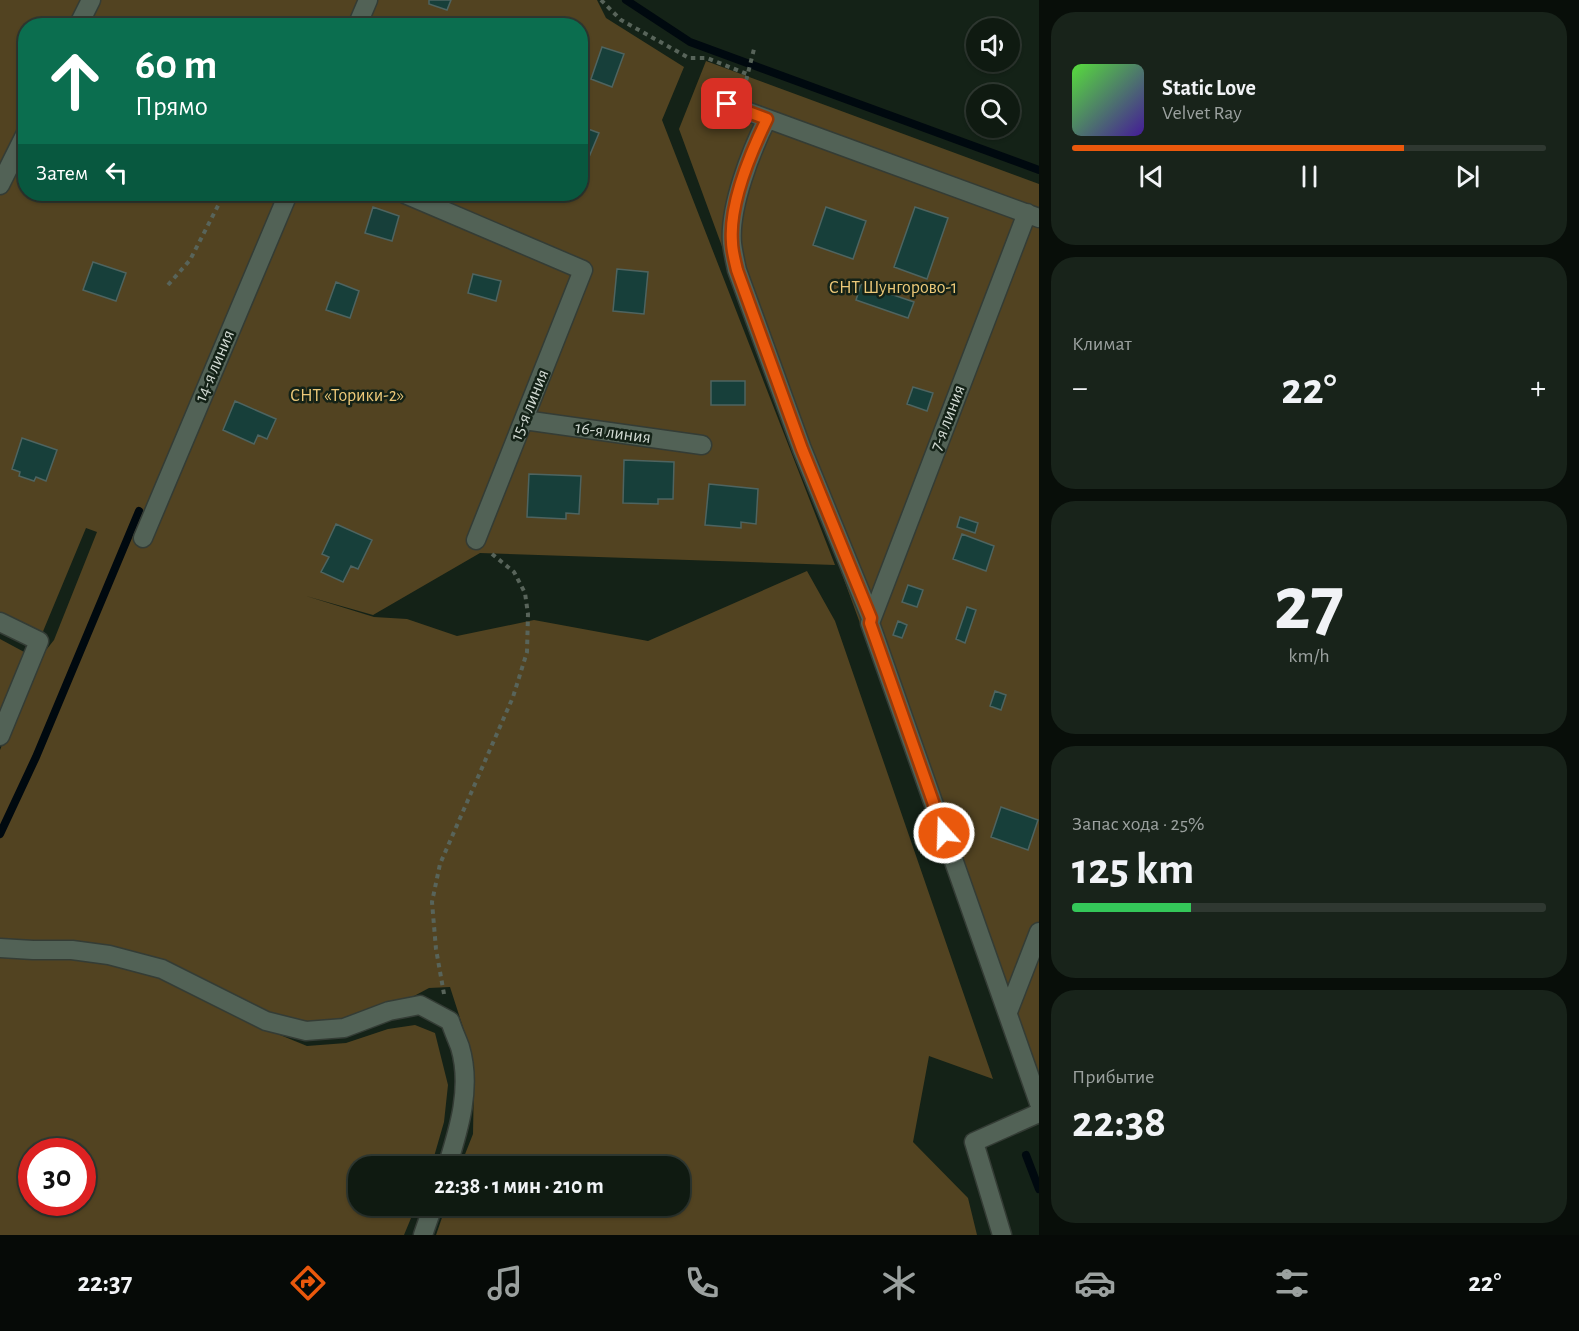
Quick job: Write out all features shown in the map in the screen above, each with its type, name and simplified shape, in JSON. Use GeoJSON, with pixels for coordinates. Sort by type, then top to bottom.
{"type":"FeatureCollection","features":[{"type":"Feature","properties":{"kind":"street"},"geometry":{"type":"LineString","coordinates":[[82,18],[91,0]]}},
{"type":"Feature","properties":{"kind":"street"},"geometry":{"type":"LineString","coordinates":[[360,18],[368,0]]}},
{"type":"Feature","properties":{"kind":"street"},"geometry":{"type":"LineString","coordinates":[[727,104],[1033,216]]}},
{"type":"Feature","properties":{"kind":"street"},"geometry":{"type":"LineString","coordinates":[[767,119],[752,151],[735,213],[731,241],[737,270],[802,449],[870,621],[1039,1103]]}},
{"type":"Feature","properties":{"kind":"street"},"geometry":{"type":"LineString","coordinates":[[0,185],[18,149]]}},
{"type":"Feature","properties":{"kind":"street","name":"14-я линия"},"geometry":{"type":"LineString","coordinates":[[143,538],[285,201]]}},
{"type":"Feature","properties":{"kind":"street","name":"15-я линия"},"geometry":{"type":"LineString","coordinates":[[421,201],[583,270],[476,540]]}},
{"type":"Feature","properties":{"kind":"street","name":"7-я линия"},"geometry":{"type":"LineString","coordinates":[[870,621],[1033,216]]}},
{"type":"Feature","properties":{"kind":"street","name":"16-я линия"},"geometry":{"type":"LineString","coordinates":[[524,420],[702,445]]}},
{"type":"Feature","properties":{"kind":"street"},"geometry":{"type":"LineString","coordinates":[[0,622],[39,641],[0,736]]}},
{"type":"Feature","properties":{"kind":"street"},"geometry":{"type":"LineString","coordinates":[[1008,1012],[1039,932]]}},
{"type":"Feature","properties":{"kind":"street"},"geometry":{"type":"LineString","coordinates":[[0,948],[72,950],[109,955],[162,969],[266,1021],[306,1031],[344,1028],[389,1011],[420,1005],[450,1021],[460,1049],[464,1082],[460,1125],[450,1156]]}},
{"type":"Feature","properties":{"kind":"street"},"geometry":{"type":"LineString","coordinates":[[1002,1235],[974,1142],[1039,1113]]}},
{"type":"Feature","properties":{"kind":"street"},"geometry":{"type":"LineString","coordinates":[[423,1235],[430,1216]]}},
{"type":"Feature","properties":{"kind":"path"},"geometry":{"type":"LineString","coordinates":[[601,0],[621,20],[688,58],[706,58],[746,74],[754,49]]}},
{"type":"Feature","properties":{"kind":"path"},"geometry":{"type":"LineString","coordinates":[[168,285],[190,260],[220,201]]}},
{"type":"Feature","properties":{"kind":"path"},"geometry":{"type":"LineString","coordinates":[[450,1021],[436,949],[432,902],[440,864],[513,697],[527,652],[528,614],[525,592],[514,572],[476,540]]}},
{"type":"Feature","properties":{"kind":"green space","name":"СНТ «Торики-2»"},"geometry":{"type":"Polygon","coordinates":[[[0,0],[597,0],[606,18],[684,67],[662,120],[835,565],[480,553],[373,615],[306,596],[374,617],[407,619],[457,636],[534,620],[648,641],[807,571],[835,621],[993,1079],[929,1056],[913,1142],[968,1198],[977,1235],[436,1235],[443,1216],[690,1216],[690,1156],[464,1156],[473,1134],[474,1079],[469,1046],[450,987],[429,988],[401,1003],[343,1022],[307,1025],[268,1016],[202,982],[0,941],[0,750],[35,664],[54,640],[97,532],[86,528],[39,641],[0,622],[0,0]]]}},
{"type":"Feature","properties":{"kind":"green space","name":"СНТ Шунгорово-1"},"geometry":{"type":"Polygon","coordinates":[[[706,61],[1039,184],[1039,1112],[679,129],[706,61]]]}},
{"type":"Feature","properties":{"kind":"green space"},"geometry":{"type":"Polygon","coordinates":[[[0,639],[26,653],[0,715],[0,639]]]}},
{"type":"Feature","properties":{"kind":"green space"},"geometry":{"type":"Polygon","coordinates":[[[0,955],[72,958],[108,963],[160,976],[263,1028],[307,1046],[346,1043],[388,1029],[415,1025],[435,1033],[448,1085],[444,1122],[434,1156],[348,1156],[348,1216],[412,1216],[404,1235],[0,1235],[0,955]]]}},
{"type":"Feature","properties":{"kind":"building"},"geometry":{"type":"Polygon","coordinates":[[[429,0],[451,0],[447,10],[429,4],[429,0]]]}},
{"type":"Feature","properties":{"kind":"building"},"geometry":{"type":"Polygon","coordinates":[[[602,47],[624,54],[612,87],[591,79],[602,47]]]}},
{"type":"Feature","properties":{"kind":"building"},"geometry":{"type":"Polygon","coordinates":[[[588,129],[599,133],[588,157],[588,129]]]}},
{"type":"Feature","properties":{"kind":"building"},"geometry":{"type":"Polygon","coordinates":[[[373,207],[399,216],[392,241],[365,233],[373,207]]]}},
{"type":"Feature","properties":{"kind":"building"},"geometry":{"type":"Polygon","coordinates":[[[826,207],[866,221],[853,259],[813,245],[826,207]]]}},
{"type":"Feature","properties":{"kind":"building"},"geometry":{"type":"Polygon","coordinates":[[[915,207],[948,218],[927,279],[894,267],[915,207]]]}},
{"type":"Feature","properties":{"kind":"building"},"geometry":{"type":"Polygon","coordinates":[[[93,262],[126,273],[116,301],[83,290],[93,262]]]}},
{"type":"Feature","properties":{"kind":"building"},"geometry":{"type":"Polygon","coordinates":[[[617,269],[648,272],[644,314],[613,311],[617,269]]]}},
{"type":"Feature","properties":{"kind":"building"},"geometry":{"type":"Polygon","coordinates":[[[473,274],[501,281],[496,301],[468,293],[473,274]]]}},
{"type":"Feature","properties":{"kind":"building"},"geometry":{"type":"Polygon","coordinates":[[[336,282],[359,291],[350,318],[326,310],[336,282]]]}},
{"type":"Feature","properties":{"kind":"building"},"geometry":{"type":"Polygon","coordinates":[[[861,284],[914,302],[908,318],[856,300],[861,284]]]}},
{"type":"Feature","properties":{"kind":"building"},"geometry":{"type":"Polygon","coordinates":[[[711,381],[745,381],[745,405],[711,405],[711,381]]]}},
{"type":"Feature","properties":{"kind":"building"},"geometry":{"type":"Polygon","coordinates":[[[913,387],[933,393],[927,411],[907,404],[913,387]]]}},
{"type":"Feature","properties":{"kind":"building"},"geometry":{"type":"Polygon","coordinates":[[[235,401],[276,419],[267,439],[258,435],[254,444],[223,430],[235,401]]]}},
{"type":"Feature","properties":{"kind":"building"},"geometry":{"type":"Polygon","coordinates":[[[22,438],[57,450],[46,481],[36,477],[34,481],[19,476],[20,472],[12,469],[22,438]]]}},
{"type":"Feature","properties":{"kind":"building"},"geometry":{"type":"Polygon","coordinates":[[[624,460],[674,462],[673,499],[658,499],[658,504],[623,503],[624,460]]]}},
{"type":"Feature","properties":{"kind":"building"},"geometry":{"type":"Polygon","coordinates":[[[529,474],[581,476],[579,514],[566,513],[566,519],[527,517],[529,474]]]}},
{"type":"Feature","properties":{"kind":"building"},"geometry":{"type":"Polygon","coordinates":[[[709,484],[758,489],[756,524],[741,522],[741,528],[705,525],[709,484]]]}},
{"type":"Feature","properties":{"kind":"building"},"geometry":{"type":"Polygon","coordinates":[[[960,517],[978,523],[975,533],[957,527],[960,517]]]}},
{"type":"Feature","properties":{"kind":"building"},"geometry":{"type":"Polygon","coordinates":[[[336,524],[372,540],[358,569],[351,566],[343,582],[321,572],[329,557],[322,554],[336,524]]]}},
{"type":"Feature","properties":{"kind":"building"},"geometry":{"type":"Polygon","coordinates":[[[962,534],[994,546],[986,571],[953,559],[962,534]]]}},
{"type":"Feature","properties":{"kind":"building"},"geometry":{"type":"Polygon","coordinates":[[[908,585],[923,590],[917,607],[902,602],[908,585]]]}},
{"type":"Feature","properties":{"kind":"building"},"geometry":{"type":"Polygon","coordinates":[[[967,607],[976,610],[965,643],[956,639],[967,607]]]}},
{"type":"Feature","properties":{"kind":"building"},"geometry":{"type":"Polygon","coordinates":[[[898,621],[907,625],[902,638],[893,635],[898,621]]]}},
{"type":"Feature","properties":{"kind":"building"},"geometry":{"type":"Polygon","coordinates":[[[995,691],[1006,695],[1001,710],[990,706],[995,691]]]}},
{"type":"Feature","properties":{"kind":"building"},"geometry":{"type":"Polygon","coordinates":[[[1001,807],[1038,820],[1028,850],[991,837],[1001,807]]]}},
{"type":"Feature","properties":{"kind":"waterway"},"geometry":{"type":"LineString","coordinates":[[626,0],[690,42],[1039,170]]}},
{"type":"Feature","properties":{"kind":"waterway"},"geometry":{"type":"LineString","coordinates":[[0,834],[36,757],[139,511]]}},
{"type":"Feature","properties":{"kind":"waterway"},"geometry":{"type":"LineString","coordinates":[[1026,1155],[1039,1189]]}},
{"type":"Feature","properties":{"kind":"route"},"geometry":{"type":"LineString","coordinates":[[727,104],[767,119],[752,151],[735,213],[731,241],[737,270],[802,449],[871,618],[870,623],[944,833]]}}]}
